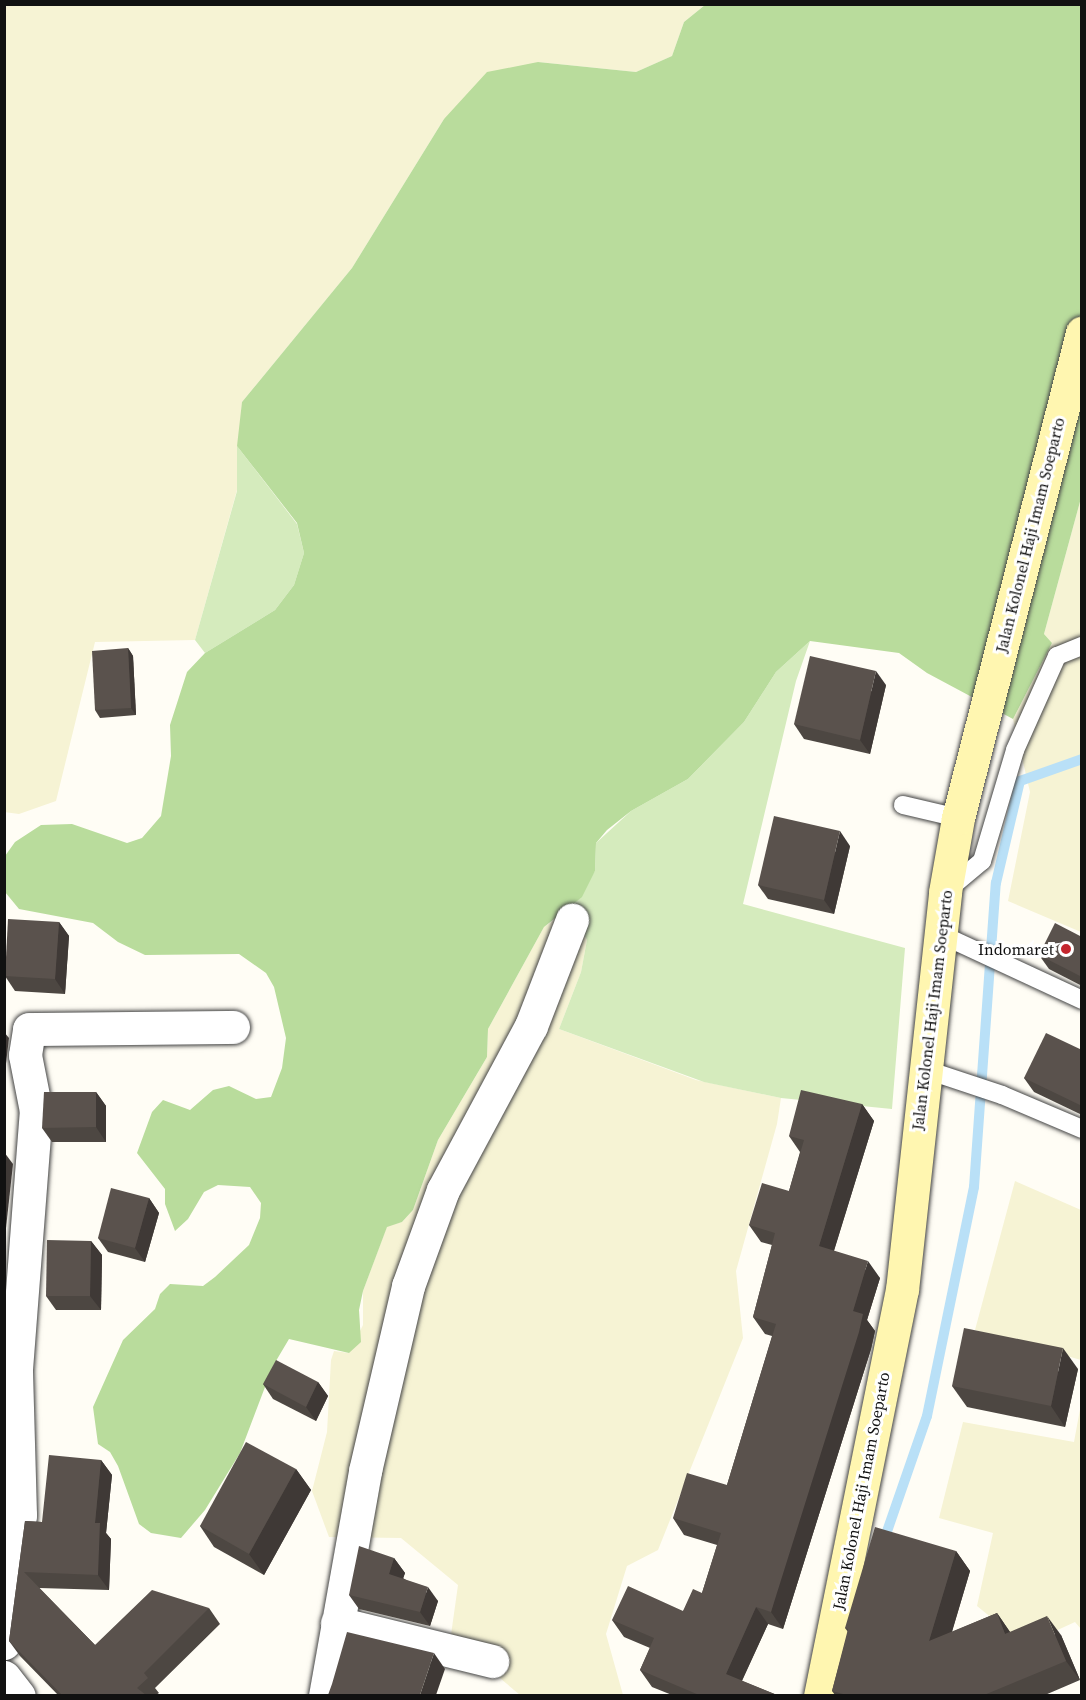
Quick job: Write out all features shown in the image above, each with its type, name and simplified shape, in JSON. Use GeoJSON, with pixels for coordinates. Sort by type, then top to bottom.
{"type":"FeatureCollection","features":[{"type":"Feature","properties":{"kind":"main road","name":"Jalan Kolonel Haji Imam Soeparto"},"geometry":{"type":"LineString","coordinates":[[820,1695],[902,1290],[940,934],[958,818],[1082,333]]}},
{"type":"Feature","properties":{"kind":"street"},"geometry":{"type":"LineString","coordinates":[[325,1695],[365,1472],[408,1286],[443,1190],[531,1026],[572,920]]}},
{"type":"Feature","properties":{"kind":"street"},"geometry":{"type":"LineString","coordinates":[[4,1643],[20,1515],[16,1369],[36,1111],[17,1027],[233,1027]]}},
{"type":"Feature","properties":{"kind":"street"},"geometry":{"type":"LineString","coordinates":[[337,1623],[492,1661]]}},
{"type":"Feature","properties":{"kind":"street"},"geometry":{"type":"LineString","coordinates":[[4,1677],[19,1695]]}},
{"type":"Feature","properties":{"kind":"lane"},"geometry":{"type":"LineString","coordinates":[[945,892],[982,861],[1015,750],[1058,656],[1082,646]]}},
{"type":"Feature","properties":{"kind":"lane"},"geometry":{"type":"LineString","coordinates":[[903,805],[958,818]]}},
{"type":"Feature","properties":{"kind":"lane"},"geometry":{"type":"LineString","coordinates":[[940,934],[1082,1000]]}},
{"type":"Feature","properties":{"kind":"lane"},"geometry":{"type":"LineString","coordinates":[[924,1070],[1002,1095],[1082,1129]]}},
{"type":"Feature","properties":{"kind":"shaded area"},"geometry":{"type":"Polygon","coordinates":[[[4,5],[705,5],[684,22],[672,56],[636,72],[538,62],[444,119],[352,268],[242,402],[237,490],[195,640],[95,642],[56,801],[19,814],[4,812],[4,5]]]}},
{"type":"Feature","properties":{"kind":"shaded area"},"geometry":{"type":"Polygon","coordinates":[[[1081,498],[1081,932],[1008,901],[1030,792],[1013,719],[1052,643],[1044,634],[1081,498]]]}},
{"type":"Feature","properties":{"kind":"shaded area"},"geometry":{"type":"Polygon","coordinates":[[[569,909],[587,940],[581,972],[559,1029],[696,1080],[781,1098],[777,1124],[736,1271],[743,1338],[658,1550],[627,1566],[606,1634],[623,1695],[520,1695],[488,1668],[449,1649],[458,1585],[401,1538],[329,1537],[312,1491],[327,1432],[331,1360],[334,1351],[349,1353],[363,1325],[363,1291],[387,1226],[402,1222],[413,1210],[438,1140],[487,1057],[488,1029],[544,927],[569,909]]]}},
{"type":"Feature","properties":{"kind":"shaded area"},"geometry":{"type":"Polygon","coordinates":[[[1015,1181],[1081,1210],[1081,1360],[975,1330],[1015,1181]]]}},
{"type":"Feature","properties":{"kind":"shaded area"},"geometry":{"type":"Polygon","coordinates":[[[1081,1404],[1081,1629],[1075,1622],[1025,1645],[977,1606],[993,1533],[939,1518],[963,1422],[1074,1442],[1081,1404]]]}},
{"type":"Feature","properties":{"kind":"green space"},"geometry":{"type":"Polygon","coordinates":[[[705,5],[1081,5],[1081,498],[1044,634],[1052,643],[1013,719],[927,673],[899,653],[810,641],[776,672],[744,722],[688,779],[631,811],[607,830],[596,843],[595,871],[582,897],[544,927],[488,1029],[487,1057],[438,1140],[413,1210],[402,1222],[387,1227],[363,1291],[359,1310],[361,1342],[349,1353],[289,1339],[273,1366],[240,1453],[205,1510],[181,1538],[151,1533],[139,1524],[118,1466],[110,1452],[98,1444],[93,1407],[123,1340],[155,1309],[160,1294],[170,1284],[203,1286],[215,1277],[249,1245],[260,1218],[261,1203],[250,1187],[218,1185],[204,1192],[188,1219],[175,1231],[165,1204],[165,1189],[137,1153],[152,1112],[163,1100],[190,1110],[213,1090],[229,1086],[256,1099],[271,1097],[282,1068],[286,1038],[274,987],[266,973],[239,954],[145,955],[118,942],[93,923],[19,909],[5,892],[5,856],[15,842],[41,825],[72,824],[127,843],[142,838],[161,816],[171,756],[170,725],[187,672],[205,653],[275,610],[294,585],[304,553],[297,523],[237,446],[242,402],[352,268],[444,119],[487,72],[538,62],[636,72],[672,56],[684,22],[705,5]]]}},
{"type":"Feature","properties":{"kind":"green space"},"geometry":{"type":"Polygon","coordinates":[[[237,446],[297,524],[304,553],[294,585],[275,610],[205,653],[195,640],[237,491],[237,446]]]}},
{"type":"Feature","properties":{"kind":"green space"},"geometry":{"type":"Polygon","coordinates":[[[810,641],[796,681],[743,904],[905,948],[892,1109],[781,1098],[704,1082],[559,1029],[581,972],[587,940],[569,909],[595,871],[596,843],[631,811],[688,779],[744,722],[776,672],[810,641]]]}},
{"type":"Feature","properties":{"kind":"building"},"geometry":{"type":"Polygon","coordinates":[[[128,648],[131,708],[95,710],[92,651],[128,648]]]}},
{"type":"Feature","properties":{"kind":"building"},"geometry":{"type":"Polygon","coordinates":[[[810,656],[876,671],[860,740],[794,724],[810,656]]]}},
{"type":"Feature","properties":{"kind":"building"},"geometry":{"type":"Polygon","coordinates":[[[774,816],[840,831],[824,900],[758,885],[774,816]]]}},
{"type":"Feature","properties":{"kind":"building"},"geometry":{"type":"Polygon","coordinates":[[[8,919],[59,922],[55,979],[5,976],[8,919]]]}},
{"type":"Feature","properties":{"kind":"building"},"geometry":{"type":"Polygon","coordinates":[[[1055,923],[1082,937],[1082,977],[1039,955],[1055,923]]]}},
{"type":"Feature","properties":{"kind":"building"},"geometry":{"type":"Polygon","coordinates":[[[1046,1033],[1082,1050],[1082,1106],[1024,1078],[1046,1033]]]}},
{"type":"Feature","properties":{"kind":"building"},"geometry":{"type":"Polygon","coordinates":[[[801,1090],[862,1104],[819,1246],[868,1261],[853,1311],[863,1314],[771,1612],[756,1607],[726,1674],[777,1695],[699,1695],[640,1670],[654,1638],[612,1620],[628,1586],[683,1611],[693,1589],[702,1593],[721,1533],[673,1518],[687,1473],[727,1485],[776,1324],[753,1317],[775,1233],[749,1225],[762,1183],[789,1191],[804,1140],[789,1136],[801,1090]]]}},
{"type":"Feature","properties":{"kind":"building"},"geometry":{"type":"Polygon","coordinates":[[[44,1092],[96,1092],[96,1127],[42,1128],[44,1092]]]}},
{"type":"Feature","properties":{"kind":"building"},"geometry":{"type":"Polygon","coordinates":[[[111,1188],[149,1198],[135,1248],[98,1238],[111,1188]]]}},
{"type":"Feature","properties":{"kind":"building"},"geometry":{"type":"Polygon","coordinates":[[[47,1240],[91,1241],[90,1296],[46,1296],[47,1240]]]}},
{"type":"Feature","properties":{"kind":"building"},"geometry":{"type":"Polygon","coordinates":[[[964,1328],[1063,1348],[1051,1406],[952,1386],[964,1328]]]}},
{"type":"Feature","properties":{"kind":"building"},"geometry":{"type":"Polygon","coordinates":[[[276,1360],[318,1382],[306,1407],[263,1384],[276,1360]]]}},
{"type":"Feature","properties":{"kind":"building"},"geometry":{"type":"Polygon","coordinates":[[[246,1442],[296,1469],[249,1554],[200,1526],[246,1442]]]}},
{"type":"Feature","properties":{"kind":"building"},"geometry":{"type":"Polygon","coordinates":[[[49,1455],[101,1460],[95,1523],[100,1523],[98,1575],[24,1572],[95,1645],[152,1590],[209,1608],[144,1673],[148,1678],[137,1688],[146,1695],[62,1695],[9,1641],[25,1521],[42,1522],[49,1455]]]}},
{"type":"Feature","properties":{"kind":"building"},"geometry":{"type":"Polygon","coordinates":[[[875,1527],[956,1551],[929,1641],[997,1613],[1005,1634],[1047,1616],[1066,1661],[984,1695],[847,1695],[832,1691],[848,1629],[845,1628],[875,1527]]]}},
{"type":"Feature","properties":{"kind":"building"},"geometry":{"type":"Polygon","coordinates":[[[359,1546],[394,1558],[389,1574],[428,1587],[420,1612],[349,1595],[359,1546]]]}},
{"type":"Feature","properties":{"kind":"building"},"geometry":{"type":"Polygon","coordinates":[[[347,1632],[434,1653],[420,1695],[328,1695],[347,1632]]]}},
{"type":"Feature","properties":{"kind":"waterway"},"geometry":{"type":"LineString","coordinates":[[883,1543],[927,1416],[974,1187],[996,883],[1020,781],[1082,759]]}},
{"type":"Feature","properties":{"kind":"place","name":"Indomaret"},"geometry":{"type":"Point","coordinates":[1066,949]}}]}
